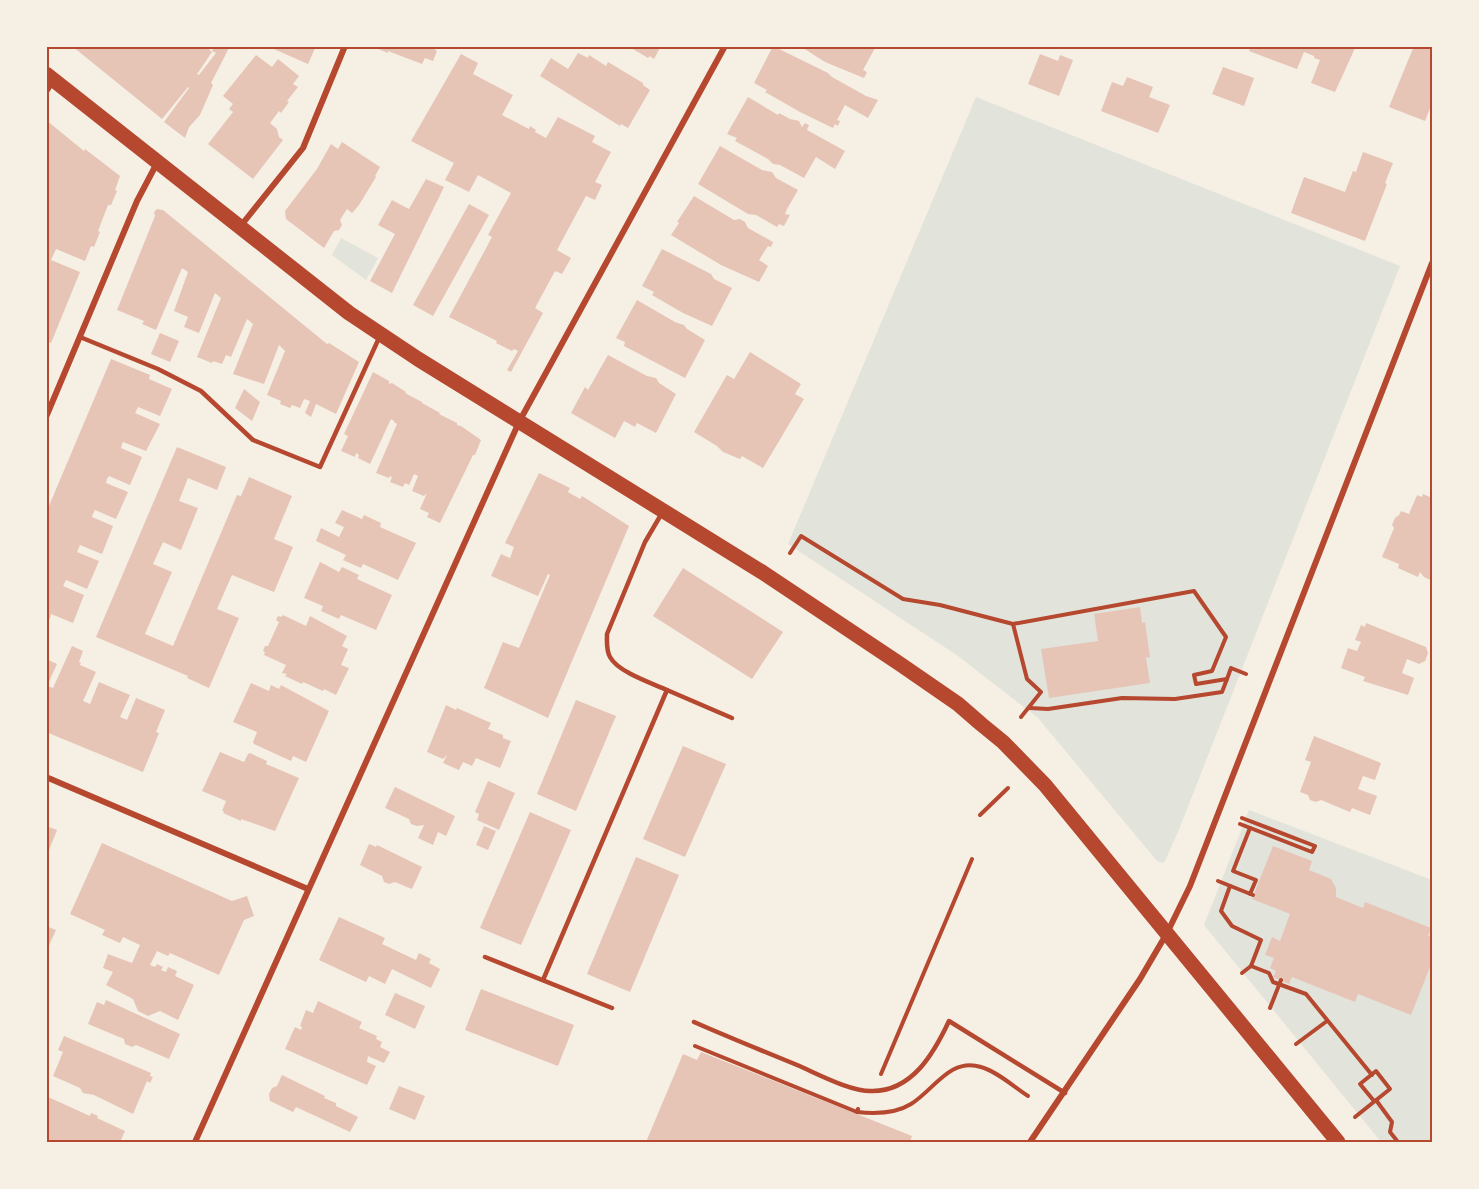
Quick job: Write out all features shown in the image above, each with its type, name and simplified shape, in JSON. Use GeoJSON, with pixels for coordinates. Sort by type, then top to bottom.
{"type":"FeatureCollection","features":[{"type":"Feature","properties":{"kind":"main road"},"geometry":{"type":"LineString","coordinates":[[49,82],[157,163],[315,288],[380,335],[762,572],[958,704],[1003,742],[1045,785],[1338,1143]]}},
{"type":"Feature","properties":{"kind":"street"},"geometry":{"type":"LineString","coordinates":[[239,228],[303,148],[345,46]]}},
{"type":"Feature","properties":{"kind":"street"},"geometry":{"type":"LineString","coordinates":[[195,1143],[519,422],[725,46]]}},
{"type":"Feature","properties":{"kind":"street"},"geometry":{"type":"LineString","coordinates":[[46,417],[137,201],[157,163]]}},
{"type":"Feature","properties":{"kind":"street"},"geometry":{"type":"LineString","coordinates":[[1030,1143],[1140,979],[1167,933],[1190,886],[1432,263]]}},
{"type":"Feature","properties":{"kind":"street"},"geometry":{"type":"LineString","coordinates":[[46,777],[309,889]]}},
{"type":"Feature","properties":{"kind":"lane"},"geometry":{"type":"LineString","coordinates":[[80,337],[158,369],[201,391],[253,440],[320,467],[380,335]]}},
{"type":"Feature","properties":{"kind":"lane"},"geometry":{"type":"LineString","coordinates":[[663,511],[645,542],[607,634],[606,646],[610,657],[619,668],[732,718]]}},
{"type":"Feature","properties":{"kind":"lane"},"geometry":{"type":"LineString","coordinates":[[543,980],[667,690]]}},
{"type":"Feature","properties":{"kind":"lane"},"geometry":{"type":"LineString","coordinates":[[485,957],[612,1008]]}},
{"type":"Feature","properties":{"kind":"lane"},"geometry":{"type":"LineString","coordinates":[[694,1022],[832,1080],[870,1091],[897,1084],[924,1066],[935,1050],[949,1021],[1065,1094]]}},
{"type":"Feature","properties":{"kind":"path"},"geometry":{"type":"LineString","coordinates":[[790,553],[801,536],[903,599],[940,605],[1013,624],[1194,591],[1226,637],[1212,671],[1194,675],[1196,684],[1227,679]]}},
{"type":"Feature","properties":{"kind":"path"},"geometry":{"type":"LineString","coordinates":[[1013,624],[1027,679],[1041,692],[1021,717]]}},
{"type":"Feature","properties":{"kind":"path"},"geometry":{"type":"LineString","coordinates":[[1030,708],[1048,709],[1122,698],[1175,699],[1222,692],[1231,668],[1246,674]]}},
{"type":"Feature","properties":{"kind":"path"},"geometry":{"type":"LineString","coordinates":[[980,815],[1008,788]]}},
{"type":"Feature","properties":{"kind":"path"},"geometry":{"type":"LineString","coordinates":[[1240,824],[1312,852],[1315,846],[1242,818]]}},
{"type":"Feature","properties":{"kind":"path"},"geometry":{"type":"LineString","coordinates":[[1218,881],[1252,895],[1256,880],[1233,871],[1250,828]]}},
{"type":"Feature","properties":{"kind":"path"},"geometry":{"type":"LineString","coordinates":[[881,1075],[972,859]]}},
{"type":"Feature","properties":{"kind":"path"},"geometry":{"type":"LineString","coordinates":[[1230,886],[1221,911],[1232,926],[1262,940],[1251,966],[1242,973]]}},
{"type":"Feature","properties":{"kind":"path"},"geometry":{"type":"LineString","coordinates":[[1251,966],[1269,973],[1273,981],[1306,994],[1372,1075]]}},
{"type":"Feature","properties":{"kind":"path"},"geometry":{"type":"LineString","coordinates":[[1270,1008],[1280,982]]}},
{"type":"Feature","properties":{"kind":"path"},"geometry":{"type":"LineString","coordinates":[[1296,1044],[1327,1020]]}},
{"type":"Feature","properties":{"kind":"path"},"geometry":{"type":"LineString","coordinates":[[695,1046],[858,1110],[880,1113],[911,1104],[948,1071],[970,1065],[988,1069],[1028,1096]]}},
{"type":"Feature","properties":{"kind":"path"},"geometry":{"type":"LineString","coordinates":[[1355,1117],[1375,1101],[1390,1089],[1376,1071],[1360,1084],[1375,1101],[1392,1122],[1390,1132],[1398,1143]]}},
{"type":"Feature","properties":{"kind":"shaded area"},"geometry":{"type":"Polygon","coordinates":[[[976,97],[1400,266],[1180,827],[1163,863],[1157,861],[1038,718],[958,656],[788,544],[976,97]]]}},
{"type":"Feature","properties":{"kind":"shaded area"},"geometry":{"type":"Polygon","coordinates":[[[341,238],[378,258],[366,280],[332,255],[341,238]]]}},
{"type":"Feature","properties":{"kind":"shaded area"},"geometry":{"type":"Polygon","coordinates":[[[1249,810],[1432,880],[1432,1142],[1381,1142],[1204,925],[1249,810]]]}},
{"type":"Feature","properties":{"kind":"building"},"geometry":{"type":"Polygon","coordinates":[[[72,46],[206,46],[212,52],[197,74],[199,75],[216,53],[212,51],[214,46],[230,46],[211,83],[213,85],[200,115],[189,127],[185,138],[164,122],[188,87],[162,119],[72,46]]]}},
{"type":"Feature","properties":{"kind":"building"},"geometry":{"type":"Polygon","coordinates":[[[267,46],[316,46],[308,64],[267,46]]]}},
{"type":"Feature","properties":{"kind":"building"},"geometry":{"type":"Polygon","coordinates":[[[430,46],[437,51],[433,61],[425,58],[422,64],[373,47],[430,46]]]}},
{"type":"Feature","properties":{"kind":"building"},"geometry":{"type":"Polygon","coordinates":[[[628,46],[661,46],[654,59],[628,46]]]}},
{"type":"Feature","properties":{"kind":"building"},"geometry":{"type":"Polygon","coordinates":[[[773,46],[828,73],[866,96],[878,100],[868,118],[845,105],[837,120],[840,121],[838,126],[835,124],[833,128],[765,92],[767,90],[754,83],[773,46]]]}},
{"type":"Feature","properties":{"kind":"building"},"geometry":{"type":"Polygon","coordinates":[[[800,46],[876,46],[863,70],[867,72],[864,78],[825,62],[800,46]]]}},
{"type":"Feature","properties":{"kind":"building"},"geometry":{"type":"Polygon","coordinates":[[[1251,46],[1356,46],[1335,92],[1311,83],[1320,60],[1314,56],[1304,52],[1297,69],[1249,51],[1251,46]]]}},
{"type":"Feature","properties":{"kind":"building"},"geometry":{"type":"Polygon","coordinates":[[[1414,46],[1432,46],[1432,103],[1425,121],[1389,107],[1414,46]]]}},
{"type":"Feature","properties":{"kind":"building"},"geometry":{"type":"Polygon","coordinates":[[[578,53],[588,58],[589,55],[606,66],[608,62],[643,83],[650,90],[628,128],[621,124],[620,126],[540,76],[551,58],[568,69],[578,53]]]}},
{"type":"Feature","properties":{"kind":"building"},"geometry":{"type":"Polygon","coordinates":[[[461,54],[478,63],[473,74],[513,95],[502,115],[529,129],[530,126],[546,138],[558,117],[595,136],[592,142],[611,152],[595,182],[602,185],[595,200],[586,196],[557,250],[571,258],[562,274],[555,271],[535,308],[543,313],[511,372],[507,370],[518,351],[514,349],[512,351],[449,317],[492,237],[488,235],[511,193],[478,175],[469,192],[445,180],[454,163],[411,141],[461,54]]]}},
{"type":"Feature","properties":{"kind":"building"},"geometry":{"type":"Polygon","coordinates":[[[1040,54],[1058,61],[1060,55],[1073,60],[1059,96],[1028,84],[1040,54]]]}},
{"type":"Feature","properties":{"kind":"building"},"geometry":{"type":"Polygon","coordinates":[[[256,55],[272,67],[278,59],[299,76],[293,84],[298,87],[287,101],[289,102],[270,123],[277,129],[279,137],[283,140],[253,179],[208,144],[233,112],[229,109],[233,104],[223,96],[256,55]]]}},
{"type":"Feature","properties":{"kind":"building"},"geometry":{"type":"Polygon","coordinates":[[[1223,67],[1254,78],[1244,106],[1212,94],[1223,67]]]}},
{"type":"Feature","properties":{"kind":"building"},"geometry":{"type":"Polygon","coordinates":[[[1127,77],[1153,87],[1149,97],[1170,105],[1158,133],[1101,111],[1112,82],[1123,86],[1127,77]]]}},
{"type":"Feature","properties":{"kind":"building"},"geometry":{"type":"Polygon","coordinates":[[[748,97],[778,115],[779,113],[799,121],[802,127],[805,123],[809,125],[807,130],[845,151],[835,169],[816,157],[804,178],[780,165],[773,164],[735,141],[737,138],[727,134],[748,97]]]}},
{"type":"Feature","properties":{"kind":"building"},"geometry":{"type":"Polygon","coordinates":[[[46,120],[120,176],[115,190],[117,191],[111,205],[108,205],[94,247],[91,246],[85,261],[56,249],[51,260],[80,272],[51,343],[46,341],[46,120]]]}},
{"type":"Feature","properties":{"kind":"building"},"geometry":{"type":"Polygon","coordinates":[[[342,142],[380,167],[359,205],[352,213],[347,209],[340,220],[342,225],[339,230],[334,231],[324,248],[286,219],[285,211],[317,169],[331,144],[338,149],[342,142]]]}},
{"type":"Feature","properties":{"kind":"building"},"geometry":{"type":"Polygon","coordinates":[[[720,146],[762,170],[772,172],[776,178],[798,190],[785,214],[790,215],[784,226],[779,224],[777,227],[756,215],[748,214],[698,184],[720,146]]]}},
{"type":"Feature","properties":{"kind":"building"},"geometry":{"type":"Polygon","coordinates":[[[1363,152],[1393,163],[1365,241],[1291,213],[1304,177],[1345,192],[1353,171],[1356,172],[1363,152]]]}},
{"type":"Feature","properties":{"kind":"building"},"geometry":{"type":"Polygon","coordinates":[[[426,179],[444,187],[392,293],[370,281],[395,234],[378,225],[392,200],[409,209],[426,179]]]}},
{"type":"Feature","properties":{"kind":"building"},"geometry":{"type":"Polygon","coordinates":[[[694,196],[734,220],[740,219],[748,228],[773,242],[759,260],[768,266],[759,282],[721,265],[671,235],[694,196]]]}},
{"type":"Feature","properties":{"kind":"building"},"geometry":{"type":"Polygon","coordinates":[[[469,204],[489,215],[433,316],[413,305],[469,204]]]}},
{"type":"Feature","properties":{"kind":"building"},"geometry":{"type":"Polygon","coordinates":[[[157,209],[163,210],[327,344],[329,343],[359,362],[336,414],[316,404],[311,417],[305,413],[310,401],[304,399],[300,408],[292,405],[290,408],[267,395],[285,351],[279,345],[264,384],[233,374],[253,324],[247,319],[231,357],[226,355],[222,364],[197,357],[221,298],[215,293],[199,333],[184,327],[188,317],[174,311],[188,272],[182,268],[156,330],[142,324],[144,321],[117,310],[157,209]]]}},
{"type":"Feature","properties":{"kind":"building"},"geometry":{"type":"Polygon","coordinates":[[[662,249],[711,274],[714,279],[732,288],[712,326],[683,313],[652,295],[654,292],[642,286],[662,249]]]}},
{"type":"Feature","properties":{"kind":"building"},"geometry":{"type":"Polygon","coordinates":[[[637,300],[684,325],[705,340],[685,378],[624,346],[625,342],[616,338],[637,300]]]}},
{"type":"Feature","properties":{"kind":"building"},"geometry":{"type":"Polygon","coordinates":[[[160,333],[179,341],[170,362],[151,354],[160,333]]]}},
{"type":"Feature","properties":{"kind":"building"},"geometry":{"type":"Polygon","coordinates":[[[750,352],[801,384],[795,394],[804,399],[763,468],[742,456],[740,459],[723,452],[694,432],[727,375],[734,379],[750,352]]]}},
{"type":"Feature","properties":{"kind":"building"},"geometry":{"type":"Polygon","coordinates":[[[608,355],[647,376],[656,378],[659,383],[676,394],[656,433],[637,423],[635,427],[624,421],[615,438],[571,413],[585,387],[588,390],[608,355]]]}},
{"type":"Feature","properties":{"kind":"building"},"geometry":{"type":"Polygon","coordinates":[[[111,359],[150,375],[149,379],[172,389],[160,416],[138,407],[135,413],[160,424],[146,451],[123,442],[122,444],[121,448],[142,457],[130,485],[109,476],[107,479],[106,483],[128,492],[116,519],[95,510],[93,514],[92,517],[113,526],[102,554],[80,545],[77,552],[99,561],[87,589],[66,580],[63,586],[84,595],[73,623],[51,614],[50,619],[46,617],[46,513],[111,359]]]}},
{"type":"Feature","properties":{"kind":"building"},"geometry":{"type":"Polygon","coordinates":[[[373,372],[481,440],[440,523],[427,517],[429,513],[420,509],[427,493],[424,496],[412,491],[418,476],[414,474],[409,485],[405,483],[403,487],[390,482],[392,477],[376,473],[397,424],[394,421],[391,419],[370,464],[358,458],[359,455],[356,453],[355,457],[341,451],[348,436],[344,434],[373,372]]]}},
{"type":"Feature","properties":{"kind":"building"},"geometry":{"type":"Polygon","coordinates":[[[244,389],[260,402],[252,421],[235,408],[244,389]]]}},
{"type":"Feature","properties":{"kind":"building"},"geometry":{"type":"Polygon","coordinates":[[[177,447],[226,467],[217,490],[188,478],[179,501],[198,508],[181,550],[163,542],[153,564],[172,572],[145,634],[173,646],[237,495],[241,496],[249,477],[292,496],[274,539],[293,547],[274,592],[232,575],[217,609],[239,618],[209,688],[187,678],[188,676],[96,637],[177,447]]]}},
{"type":"Feature","properties":{"kind":"building"},"geometry":{"type":"Polygon","coordinates":[[[539,473],[570,488],[568,492],[580,499],[582,496],[629,526],[548,718],[484,688],[503,642],[519,648],[550,575],[548,574],[538,596],[491,576],[501,554],[510,558],[514,547],[505,543],[539,473]]]}},
{"type":"Feature","properties":{"kind":"building"},"geometry":{"type":"Polygon","coordinates":[[[1423,494],[1432,498],[1432,581],[1420,572],[1418,577],[1398,568],[1399,564],[1382,557],[1394,528],[1392,525],[1395,518],[1401,511],[1409,514],[1417,495],[1422,497],[1423,494]]]}},
{"type":"Feature","properties":{"kind":"building"},"geometry":{"type":"Polygon","coordinates":[[[342,510],[362,519],[364,515],[381,523],[380,527],[416,543],[398,580],[363,564],[361,568],[343,560],[346,555],[316,541],[321,528],[339,537],[344,527],[335,523],[342,510]]]}},
{"type":"Feature","properties":{"kind":"building"},"geometry":{"type":"Polygon","coordinates":[[[320,562],[339,572],[342,567],[359,575],[357,579],[392,595],[376,630],[341,615],[339,619],[321,611],[323,606],[304,598],[320,562]]]}},
{"type":"Feature","properties":{"kind":"building"},"geometry":{"type":"Polygon","coordinates":[[[683,568],[783,632],[752,679],[653,616],[683,568]]]}},
{"type":"Feature","properties":{"kind":"building"},"geometry":{"type":"Polygon","coordinates":[[[1140,607],[1142,623],[1145,622],[1150,657],[1146,658],[1150,683],[1049,698],[1041,649],[1098,641],[1094,614],[1140,607]]]}},
{"type":"Feature","properties":{"kind":"building"},"geometry":{"type":"Polygon","coordinates":[[[283,615],[306,626],[310,616],[347,636],[342,646],[348,649],[341,665],[349,668],[336,695],[285,676],[287,674],[282,673],[286,665],[264,655],[265,646],[268,646],[279,622],[276,620],[278,616],[283,615]]]}},
{"type":"Feature","properties":{"kind":"building"},"geometry":{"type":"Polygon","coordinates":[[[1366,623],[1426,647],[1428,653],[1425,661],[1419,664],[1407,659],[1402,673],[1414,678],[1408,695],[1363,681],[1365,677],[1341,668],[1348,648],[1357,651],[1361,642],[1355,640],[1361,625],[1365,627],[1366,623]]]}},
{"type":"Feature","properties":{"kind":"building"},"geometry":{"type":"Polygon","coordinates":[[[72,646],[83,651],[80,665],[96,672],[83,701],[90,704],[99,682],[130,695],[120,717],[127,720],[136,698],[165,710],[156,732],[159,733],[143,772],[46,732],[46,659],[57,664],[47,686],[53,688],[72,646]]]}},
{"type":"Feature","properties":{"kind":"building"},"geometry":{"type":"Polygon","coordinates":[[[251,683],[269,691],[271,685],[279,689],[281,685],[329,711],[306,762],[293,756],[291,761],[254,744],[257,732],[233,722],[251,683]]]}},
{"type":"Feature","properties":{"kind":"building"},"geometry":{"type":"Polygon","coordinates":[[[576,700],[616,716],[576,811],[537,794],[576,700]]]}},
{"type":"Feature","properties":{"kind":"building"},"geometry":{"type":"Polygon","coordinates":[[[446,705],[491,723],[488,729],[511,741],[500,768],[476,758],[472,766],[463,762],[459,770],[443,763],[447,755],[443,759],[427,752],[446,705]]]}},
{"type":"Feature","properties":{"kind":"building"},"geometry":{"type":"Polygon","coordinates":[[[1314,736],[1381,763],[1375,780],[1363,776],[1358,789],[1377,796],[1370,815],[1352,808],[1350,812],[1321,800],[1316,802],[1300,792],[1311,762],[1305,760],[1314,736]]]}},
{"type":"Feature","properties":{"kind":"building"},"geometry":{"type":"Polygon","coordinates":[[[683,746],[726,764],[685,857],[643,839],[683,746]]]}},
{"type":"Feature","properties":{"kind":"building"},"geometry":{"type":"Polygon","coordinates":[[[220,752],[244,762],[250,753],[267,761],[266,764],[299,778],[275,831],[223,813],[226,801],[202,791],[220,752]]]}},
{"type":"Feature","properties":{"kind":"building"},"geometry":{"type":"Polygon","coordinates":[[[488,781],[515,793],[499,830],[477,820],[479,814],[475,812],[488,781]]]}},
{"type":"Feature","properties":{"kind":"building"},"geometry":{"type":"Polygon","coordinates":[[[395,787],[455,816],[446,836],[438,832],[433,845],[418,838],[424,825],[411,824],[409,819],[385,808],[395,787]]]}},
{"type":"Feature","properties":{"kind":"building"},"geometry":{"type":"Polygon","coordinates":[[[530,812],[571,830],[521,945],[480,928],[530,812]]]}},
{"type":"Feature","properties":{"kind":"building"},"geometry":{"type":"Polygon","coordinates":[[[46,826],[57,830],[47,855],[46,855],[46,826]]]}},
{"type":"Feature","properties":{"kind":"building"},"geometry":{"type":"Polygon","coordinates":[[[484,826],[496,831],[488,850],[476,845],[484,826]]]}},
{"type":"Feature","properties":{"kind":"building"},"geometry":{"type":"Polygon","coordinates":[[[102,843],[232,901],[247,896],[254,916],[244,920],[219,975],[170,953],[168,956],[157,951],[150,965],[155,967],[157,964],[163,967],[161,970],[166,972],[168,967],[177,971],[175,976],[194,985],[178,1020],[160,1011],[148,1016],[138,1011],[133,999],[106,985],[113,972],[103,968],[108,954],[132,963],[140,945],[123,937],[120,943],[102,935],[105,930],[70,914],[102,843]]]}},
{"type":"Feature","properties":{"kind":"building"},"geometry":{"type":"Polygon","coordinates":[[[369,844],[376,847],[377,845],[422,867],[412,889],[395,882],[389,884],[384,882],[382,876],[360,865],[369,844]]]}},
{"type":"Feature","properties":{"kind":"building"},"geometry":{"type":"Polygon","coordinates":[[[1273,846],[1312,861],[1309,870],[1331,879],[1336,888],[1336,897],[1363,908],[1365,902],[1431,928],[1428,936],[1432,937],[1432,962],[1411,1015],[1358,994],[1355,1002],[1292,977],[1289,984],[1273,977],[1276,971],[1270,968],[1274,958],[1265,955],[1272,937],[1280,941],[1290,914],[1252,899],[1273,846]]]}},
{"type":"Feature","properties":{"kind":"building"},"geometry":{"type":"Polygon","coordinates":[[[636,857],[679,875],[630,992],[587,974],[636,857]]]}},
{"type":"Feature","properties":{"kind":"building"},"geometry":{"type":"Polygon","coordinates":[[[339,917],[385,938],[382,944],[416,960],[419,953],[431,959],[429,963],[440,969],[431,988],[392,969],[385,984],[369,976],[366,982],[319,960],[339,917]]]}},
{"type":"Feature","properties":{"kind":"building"},"geometry":{"type":"Polygon","coordinates":[[[46,926],[56,930],[46,952],[46,926]]]}},
{"type":"Feature","properties":{"kind":"building"},"geometry":{"type":"Polygon","coordinates":[[[481,989],[574,1025],[558,1066],[465,1030],[481,989]]]}},
{"type":"Feature","properties":{"kind":"building"},"geometry":{"type":"Polygon","coordinates":[[[395,993],[425,1006],[415,1029],[385,1015],[395,993]]]}},
{"type":"Feature","properties":{"kind":"building"},"geometry":{"type":"Polygon","coordinates":[[[106,1000],[180,1034],[169,1059],[136,1045],[132,1047],[125,1044],[124,1039],[88,1024],[97,1002],[104,1005],[106,1000]]]}},
{"type":"Feature","properties":{"kind":"building"},"geometry":{"type":"Polygon","coordinates":[[[318,1001],[362,1022],[359,1028],[377,1036],[376,1039],[382,1042],[380,1047],[390,1052],[384,1063],[368,1056],[367,1062],[376,1066],[367,1085],[285,1049],[295,1027],[301,1030],[300,1026],[306,1010],[313,1013],[318,1001]]]}},
{"type":"Feature","properties":{"kind":"building"},"geometry":{"type":"Polygon","coordinates":[[[64,1036],[151,1073],[150,1076],[153,1077],[150,1083],[147,1081],[133,1114],[94,1095],[83,1093],[80,1088],[53,1076],[63,1052],[58,1050],[64,1036]]]}},
{"type":"Feature","properties":{"kind":"building"},"geometry":{"type":"Polygon","coordinates":[[[701,1052],[912,1136],[910,1142],[646,1142],[683,1054],[697,1060],[701,1052]]]}},
{"type":"Feature","properties":{"kind":"building"},"geometry":{"type":"Polygon","coordinates":[[[282,1075],[325,1096],[324,1098],[336,1103],[336,1106],[358,1117],[350,1132],[296,1107],[293,1112],[270,1101],[269,1094],[272,1088],[277,1086],[282,1075]]]}},
{"type":"Feature","properties":{"kind":"building"},"geometry":{"type":"Polygon","coordinates":[[[399,1086],[425,1096],[415,1120],[389,1109],[399,1086]]]}},
{"type":"Feature","properties":{"kind":"building"},"geometry":{"type":"Polygon","coordinates":[[[46,1096],[90,1116],[91,1113],[98,1116],[97,1118],[125,1131],[120,1142],[46,1142],[46,1096]]]}}]}
